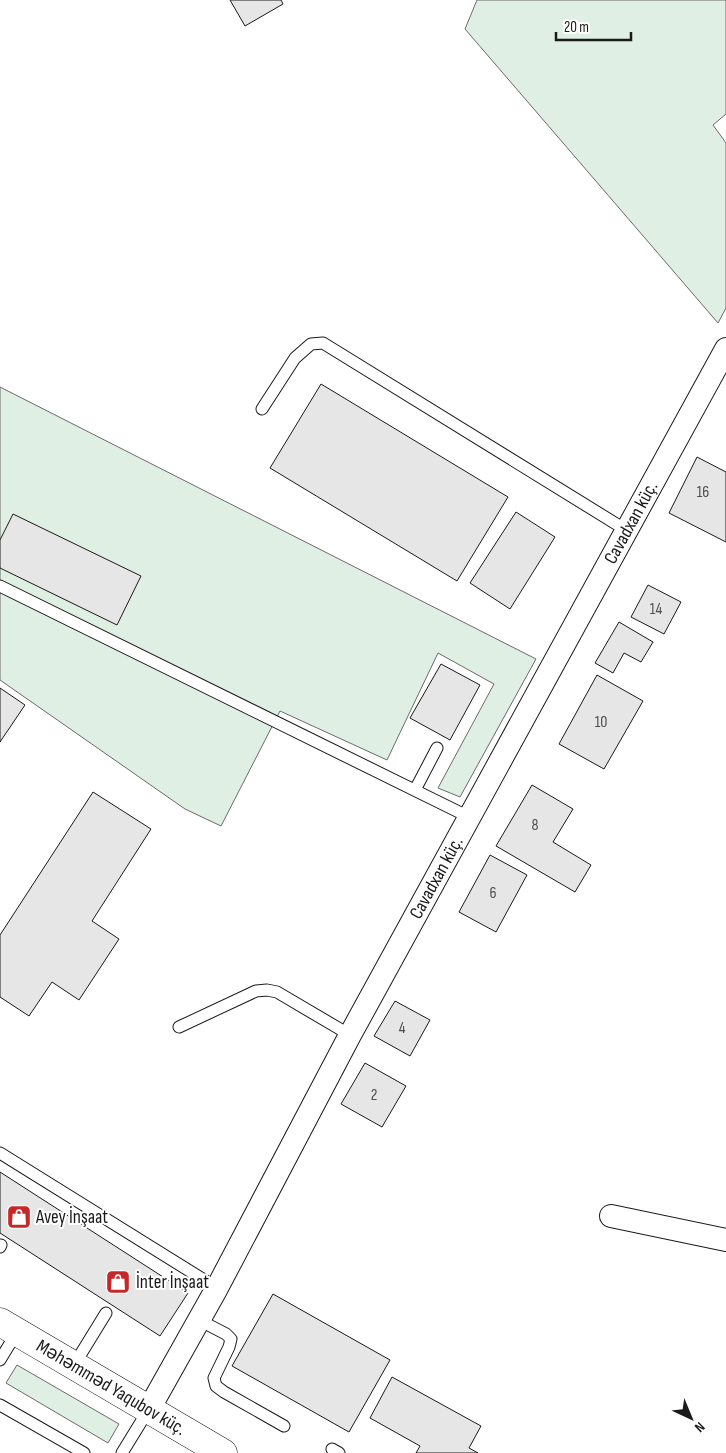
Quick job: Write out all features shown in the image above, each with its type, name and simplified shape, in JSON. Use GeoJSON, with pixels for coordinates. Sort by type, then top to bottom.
{"type":"FeatureCollection","features":[{"type":"Feature","properties":{"kind":"main road","name":"Məhəmməd Yaqubov küç."},"geometry":{"type":"LineString","coordinates":[[9,1327],[223,1453]]}},
{"type":"Feature","properties":{"kind":"street","name":"Cavadxan küç."},"geometry":{"type":"LineString","coordinates":[[149,1409],[217,1288],[350,1035],[726,349]]}},
{"type":"Feature","properties":{"kind":"street"},"geometry":{"type":"LineString","coordinates":[[611,1216],[726,1240]]}},
{"type":"Feature","properties":{"kind":"lane"},"geometry":{"type":"LineString","coordinates":[[262,409],[295,358],[311,344],[323,344],[626,530]]}},
{"type":"Feature","properties":{"kind":"lane"},"geometry":{"type":"LineString","coordinates":[[0,586],[469,817]]}},
{"type":"Feature","properties":{"kind":"lane"},"geometry":{"type":"LineString","coordinates":[[415,790],[437,748]]}},
{"type":"Feature","properties":{"kind":"lane"},"geometry":{"type":"LineString","coordinates":[[179,1027],[256,991],[267,990],[277,992],[350,1035]]}},
{"type":"Feature","properties":{"kind":"lane"},"geometry":{"type":"LineString","coordinates":[[0,1154],[217,1288]]}},
{"type":"Feature","properties":{"kind":"lane"},"geometry":{"type":"LineString","coordinates":[[74,1365],[106,1313]]}},
{"type":"Feature","properties":{"kind":"lane"},"geometry":{"type":"LineString","coordinates":[[199,1320],[226,1334],[231,1339],[214,1378],[216,1386],[284,1426]]}},
{"type":"Feature","properties":{"kind":"lane"},"geometry":{"type":"LineString","coordinates":[[0,1360],[9,1327]]}},
{"type":"Feature","properties":{"kind":"lane"},"geometry":{"type":"LineString","coordinates":[[0,1405],[84,1453]]}},
{"type":"Feature","properties":{"kind":"lane"},"geometry":{"type":"LineString","coordinates":[[122,1453],[149,1409]]}},
{"type":"Feature","properties":{"kind":"green space"},"geometry":{"type":"Polygon","coordinates":[[[477,0],[726,0],[726,114],[713,125],[726,143],[726,308],[718,323],[465,29],[477,0]]]}},
{"type":"Feature","properties":{"kind":"green space"},"geometry":{"type":"Polygon","coordinates":[[[0,387],[536,659],[460,797],[438,788],[494,684],[438,653],[387,760],[280,711],[221,826],[185,809],[0,680],[0,387]]]}},
{"type":"Feature","properties":{"kind":"green space"},"geometry":{"type":"Polygon","coordinates":[[[17,1365],[119,1424],[108,1443],[6,1383],[17,1365]]]}},
{"type":"Feature","properties":{"kind":"building"},"geometry":{"type":"Polygon","coordinates":[[[230,0],[281,0],[283,4],[245,26],[230,0]]]}},
{"type":"Feature","properties":{"kind":"building"},"geometry":{"type":"Polygon","coordinates":[[[321,384],[508,497],[457,581],[270,468],[321,384]]]}},
{"type":"Feature","properties":{"kind":"building"},"geometry":{"type":"Polygon","coordinates":[[[697,457],[726,472],[726,542],[669,513],[697,457]]]}},
{"type":"Feature","properties":{"kind":"building"},"geometry":{"type":"Polygon","coordinates":[[[516,512],[555,537],[510,609],[470,583],[516,512]]]}},
{"type":"Feature","properties":{"kind":"building"},"geometry":{"type":"Polygon","coordinates":[[[13,514],[141,576],[117,625],[0,568],[0,540],[13,514]]]}},
{"type":"Feature","properties":{"kind":"building"},"geometry":{"type":"Polygon","coordinates":[[[648,585],[681,602],[664,634],[631,617],[648,585]]]}},
{"type":"Feature","properties":{"kind":"building"},"geometry":{"type":"Polygon","coordinates":[[[619,622],[653,642],[641,662],[624,653],[613,673],[595,663],[619,622]]]}},
{"type":"Feature","properties":{"kind":"building"},"geometry":{"type":"Polygon","coordinates":[[[441,664],[480,685],[450,740],[410,718],[441,664]]]}},
{"type":"Feature","properties":{"kind":"building"},"geometry":{"type":"Polygon","coordinates":[[[597,675],[643,701],[604,769],[559,744],[597,675]]]}},
{"type":"Feature","properties":{"kind":"building"},"geometry":{"type":"Polygon","coordinates":[[[0,688],[25,705],[0,742],[0,688]]]}},
{"type":"Feature","properties":{"kind":"building"},"geometry":{"type":"Polygon","coordinates":[[[532,785],[573,809],[553,842],[591,865],[575,892],[496,846],[532,785]]]}},
{"type":"Feature","properties":{"kind":"building"},"geometry":{"type":"Polygon","coordinates":[[[93,792],[151,829],[92,921],[119,939],[79,1000],[52,982],[29,1016],[0,997],[0,935],[93,792]]]}},
{"type":"Feature","properties":{"kind":"building"},"geometry":{"type":"Polygon","coordinates":[[[490,855],[527,875],[496,932],[459,912],[490,855]]]}},
{"type":"Feature","properties":{"kind":"building"},"geometry":{"type":"Polygon","coordinates":[[[395,1001],[430,1020],[410,1056],[374,1036],[395,1001]]]}},
{"type":"Feature","properties":{"kind":"building"},"geometry":{"type":"Polygon","coordinates":[[[365,1063],[406,1086],[382,1127],[341,1104],[365,1063]]]}},
{"type":"Feature","properties":{"kind":"building"},"geometry":{"type":"Polygon","coordinates":[[[0,1172],[188,1293],[160,1336],[0,1233],[0,1172]]]}},
{"type":"Feature","properties":{"kind":"building"},"geometry":{"type":"Polygon","coordinates":[[[273,1294],[390,1360],[349,1432],[232,1366],[273,1294]]]}},
{"type":"Feature","properties":{"kind":"building"},"geometry":{"type":"Polygon","coordinates":[[[392,1377],[481,1426],[469,1448],[478,1453],[416,1453],[420,1446],[370,1418],[392,1377]]]}},
{"type":"Feature","properties":{"kind":"place","name":"Avey İnşaat"},"geometry":{"type":"Point","coordinates":[19,1217]}},
{"type":"Feature","properties":{"kind":"place","name":"İnter İnşaat"},"geometry":{"type":"Point","coordinates":[118,1282]}}]}
